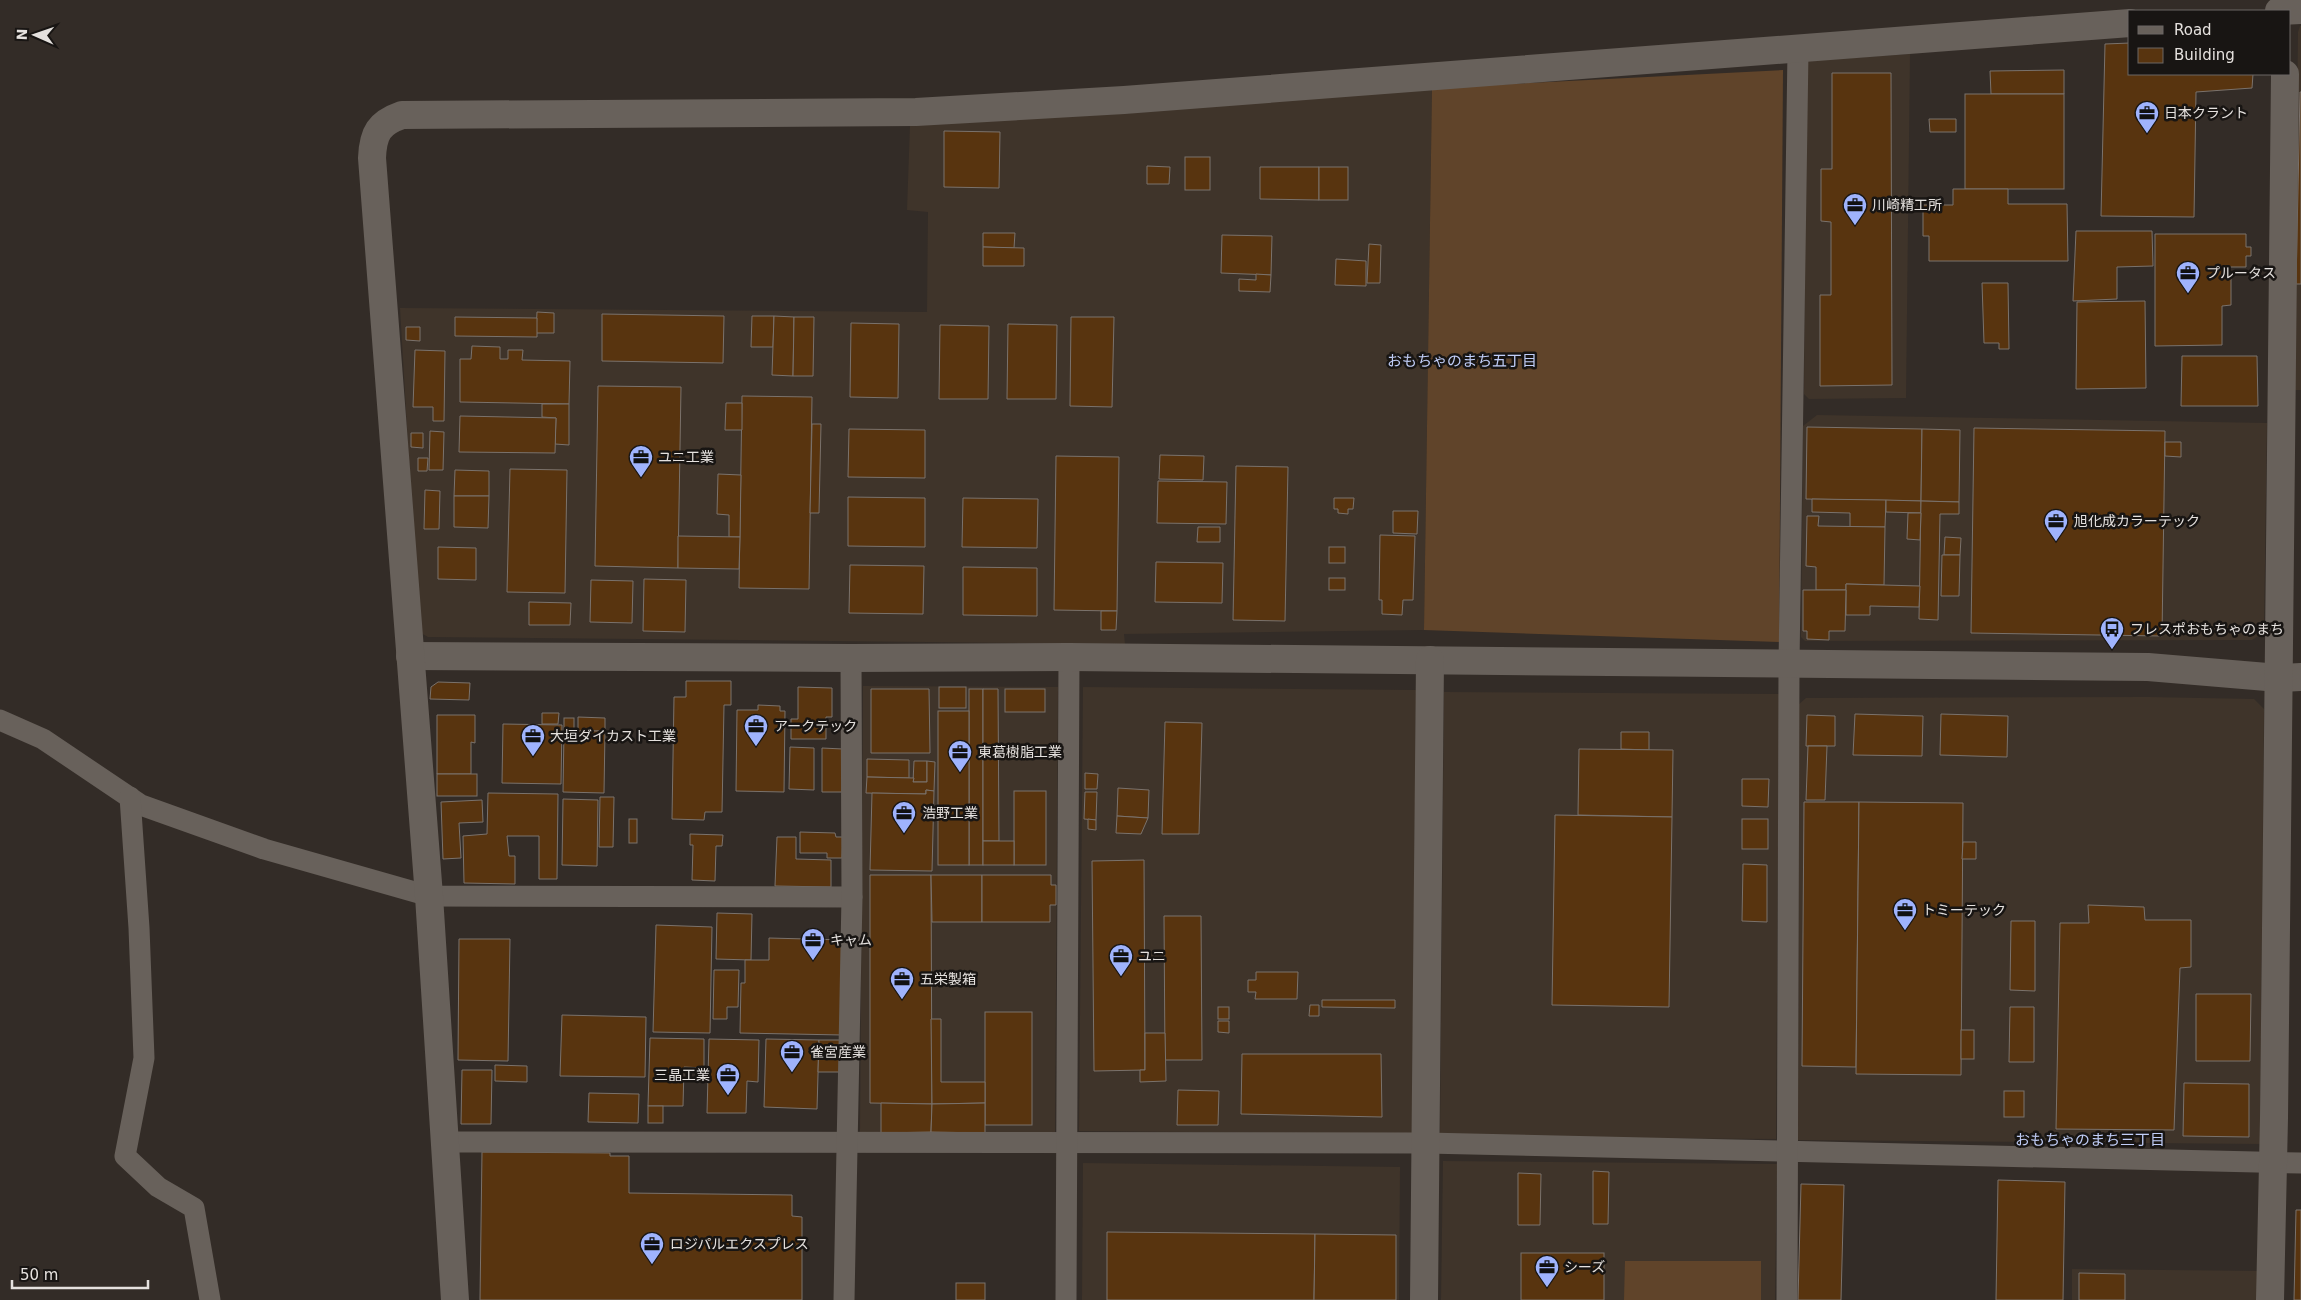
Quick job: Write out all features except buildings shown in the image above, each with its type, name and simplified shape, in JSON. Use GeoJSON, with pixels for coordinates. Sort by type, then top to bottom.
{"type":"FeatureCollection","features":[{"type":"Feature","properties":{"kind":"street"},"geometry":{"type":"LineString","coordinates":[[455,1300],[429,896],[372,158],[372,142],[380,128],[388,120],[402,115],[916,112],[1124,100],[1798,50],[2128,23]]}},
{"type":"Feature","properties":{"kind":"street"},"geometry":{"type":"LineString","coordinates":[[1787,1300],[1790,664],[1798,50]]}},
{"type":"Feature","properties":{"kind":"street"},"geometry":{"type":"LineString","coordinates":[[2270,1300],[2272,1163],[2290,677],[2285,75]]}},
{"type":"Feature","properties":{"kind":"street"},"geometry":{"type":"LineString","coordinates":[[410,656],[1069,657],[2148,667],[2290,677]]}},
{"type":"Feature","properties":{"kind":"street"},"geometry":{"type":"LineString","coordinates":[[1066,1300],[1069,657]]}},
{"type":"Feature","properties":{"kind":"street"},"geometry":{"type":"LineString","coordinates":[[844,1300],[852,897],[851,658]]}},
{"type":"Feature","properties":{"kind":"street"},"geometry":{"type":"LineString","coordinates":[[1424,1300],[1430,660]]}},
{"type":"Feature","properties":{"kind":"street"},"geometry":{"type":"LineString","coordinates":[[0,720],[43,740],[130,796],[142,806],[264,849],[429,896],[852,897]]}},
{"type":"Feature","properties":{"kind":"street"},"geometry":{"type":"LineString","coordinates":[[130,796],[139,928],[144,1058],[125,1156],[158,1187],[194,1208],[210,1300]]}},
{"type":"Feature","properties":{"kind":"street"},"geometry":{"type":"LineString","coordinates":[[445,1142],[1426,1143],[2301,1163]]}},
{"type":"Feature","properties":{"kind":"shaded area"},"geometry":{"type":"Polygon","coordinates":[[[2300,26],[2301,390],[2294,390],[2298,32],[2300,26]]]}},
{"type":"Feature","properties":{"kind":"shaded area","name":"川崎精工所"},"geometry":{"type":"Polygon","coordinates":[[[1910,54],[1906,398],[1809,399],[1804,394],[1806,61],[1910,54]]]}},
{"type":"Feature","properties":{"kind":"shaded area"},"geometry":{"type":"Polygon","coordinates":[[[1783,70],[1779,642],[1424,630],[1432,88],[1783,70]]]}},
{"type":"Feature","properties":{"kind":"shaded area"},"geometry":{"type":"Polygon","coordinates":[[[1432,88],[1424,630],[1124,634],[1125,644],[428,637],[419,632],[400,308],[927,312],[928,212],[907,210],[910,125],[1133,113],[1370,91],[1432,88]]]}},
{"type":"Feature","properties":{"kind":"shaded area","name":"旭化成カラーテック"},"geometry":{"type":"Polygon","coordinates":[[[1817,415],[2267,423],[2264,632],[2252,640],[1805,641],[1801,637],[1803,426],[1817,415]]]}},
{"type":"Feature","properties":{"kind":"shaded area"},"geometry":{"type":"Polygon","coordinates":[[[863,686],[1058,687],[1055,1135],[860,1134],[863,686]]]}},
{"type":"Feature","properties":{"kind":"shaded area","name":"ユニ"},"geometry":{"type":"Polygon","coordinates":[[[1083,687],[1416,690],[1412,1134],[1079,1131],[1083,687]]]}},
{"type":"Feature","properties":{"kind":"shaded area"},"geometry":{"type":"Polygon","coordinates":[[[1444,692],[1779,694],[1776,1139],[1440,1137],[1444,692]]]}},
{"type":"Feature","properties":{"kind":"shaded area","name":"トミーテック"},"geometry":{"type":"Polygon","coordinates":[[[2148,697],[2254,699],[2264,709],[2260,1144],[1798,1140],[1799,704],[1806,698],[2148,697]]]}},
{"type":"Feature","properties":{"kind":"shaded area"},"geometry":{"type":"Polygon","coordinates":[[[1443,1161],[1777,1164],[1775,1300],[1441,1300],[1443,1161]]]}},
{"type":"Feature","properties":{"kind":"shaded area"},"geometry":{"type":"Polygon","coordinates":[[[1083,1163],[1400,1167],[1399,1300],[1082,1300],[1083,1163]]]}},
{"type":"Feature","properties":{"kind":"shaded area"},"geometry":{"type":"Polygon","coordinates":[[[1625,1261],[1761,1261],[1761,1300],[1624,1300],[1625,1261]]]}},
{"type":"Feature","properties":{"kind":"shaded area"},"geometry":{"type":"Polygon","coordinates":[[[2072,1269],[2260,1271],[2260,1300],[2072,1300],[2072,1269]]]}},
{"type":"Feature","properties":{"kind":"place","name":"日本クラント"},"geometry":{"type":"Point","coordinates":[2147,134]}},
{"type":"Feature","properties":{"kind":"place","name":"川崎精工所"},"geometry":{"type":"Point","coordinates":[1855,226]}},
{"type":"Feature","properties":{"kind":"place","name":"プルータス"},"geometry":{"type":"Point","coordinates":[2188,294]}},
{"type":"Feature","properties":{"kind":"place","name":"ユニ工業"},"geometry":{"type":"Point","coordinates":[641,478]}},
{"type":"Feature","properties":{"kind":"place","name":"旭化成カラーテック"},"geometry":{"type":"Point","coordinates":[2056,542]}},
{"type":"Feature","properties":{"kind":"place","name":"フレスポおもちゃのまち"},"geometry":{"type":"Point","coordinates":[2112,650]}},
{"type":"Feature","properties":{"kind":"place","name":"アークテック"},"geometry":{"type":"Point","coordinates":[756,747]}},
{"type":"Feature","properties":{"kind":"place","name":"大垣ダイカスト工業"},"geometry":{"type":"Point","coordinates":[533,757]}},
{"type":"Feature","properties":{"kind":"place","name":"東葛樹脂工業"},"geometry":{"type":"Point","coordinates":[960,773]}},
{"type":"Feature","properties":{"kind":"place","name":"浩野工業"},"geometry":{"type":"Point","coordinates":[904,834]}},
{"type":"Feature","properties":{"kind":"place","name":"トミーテック"},"geometry":{"type":"Point","coordinates":[1905,931]}},
{"type":"Feature","properties":{"kind":"place","name":"キャム"},"geometry":{"type":"Point","coordinates":[813,961]}},
{"type":"Feature","properties":{"kind":"place","name":"ユニ"},"geometry":{"type":"Point","coordinates":[1121,977]}},
{"type":"Feature","properties":{"kind":"place","name":"五栄製箱"},"geometry":{"type":"Point","coordinates":[902,1000]}},
{"type":"Feature","properties":{"kind":"place","name":"雀宮産業"},"geometry":{"type":"Point","coordinates":[792,1073]}},
{"type":"Feature","properties":{"kind":"place","name":"三晶工業"},"geometry":{"type":"Point","coordinates":[728,1096]}},
{"type":"Feature","properties":{"kind":"place","name":"ロジパルエクスプレス"},"geometry":{"type":"Point","coordinates":[652,1265]}},
{"type":"Feature","properties":{"kind":"place","name":"シーズ"},"geometry":{"type":"Point","coordinates":[1547,1288]}},
{"type":"Feature","properties":{"kind":"district","name":"おもちゃのまち五丁目"},"geometry":{"type":"Point","coordinates":[1462,361]}},
{"type":"Feature","properties":{"kind":"district","name":"おもちゃのまち三丁目"},"geometry":{"type":"Point","coordinates":[2090,1140]}}]}
